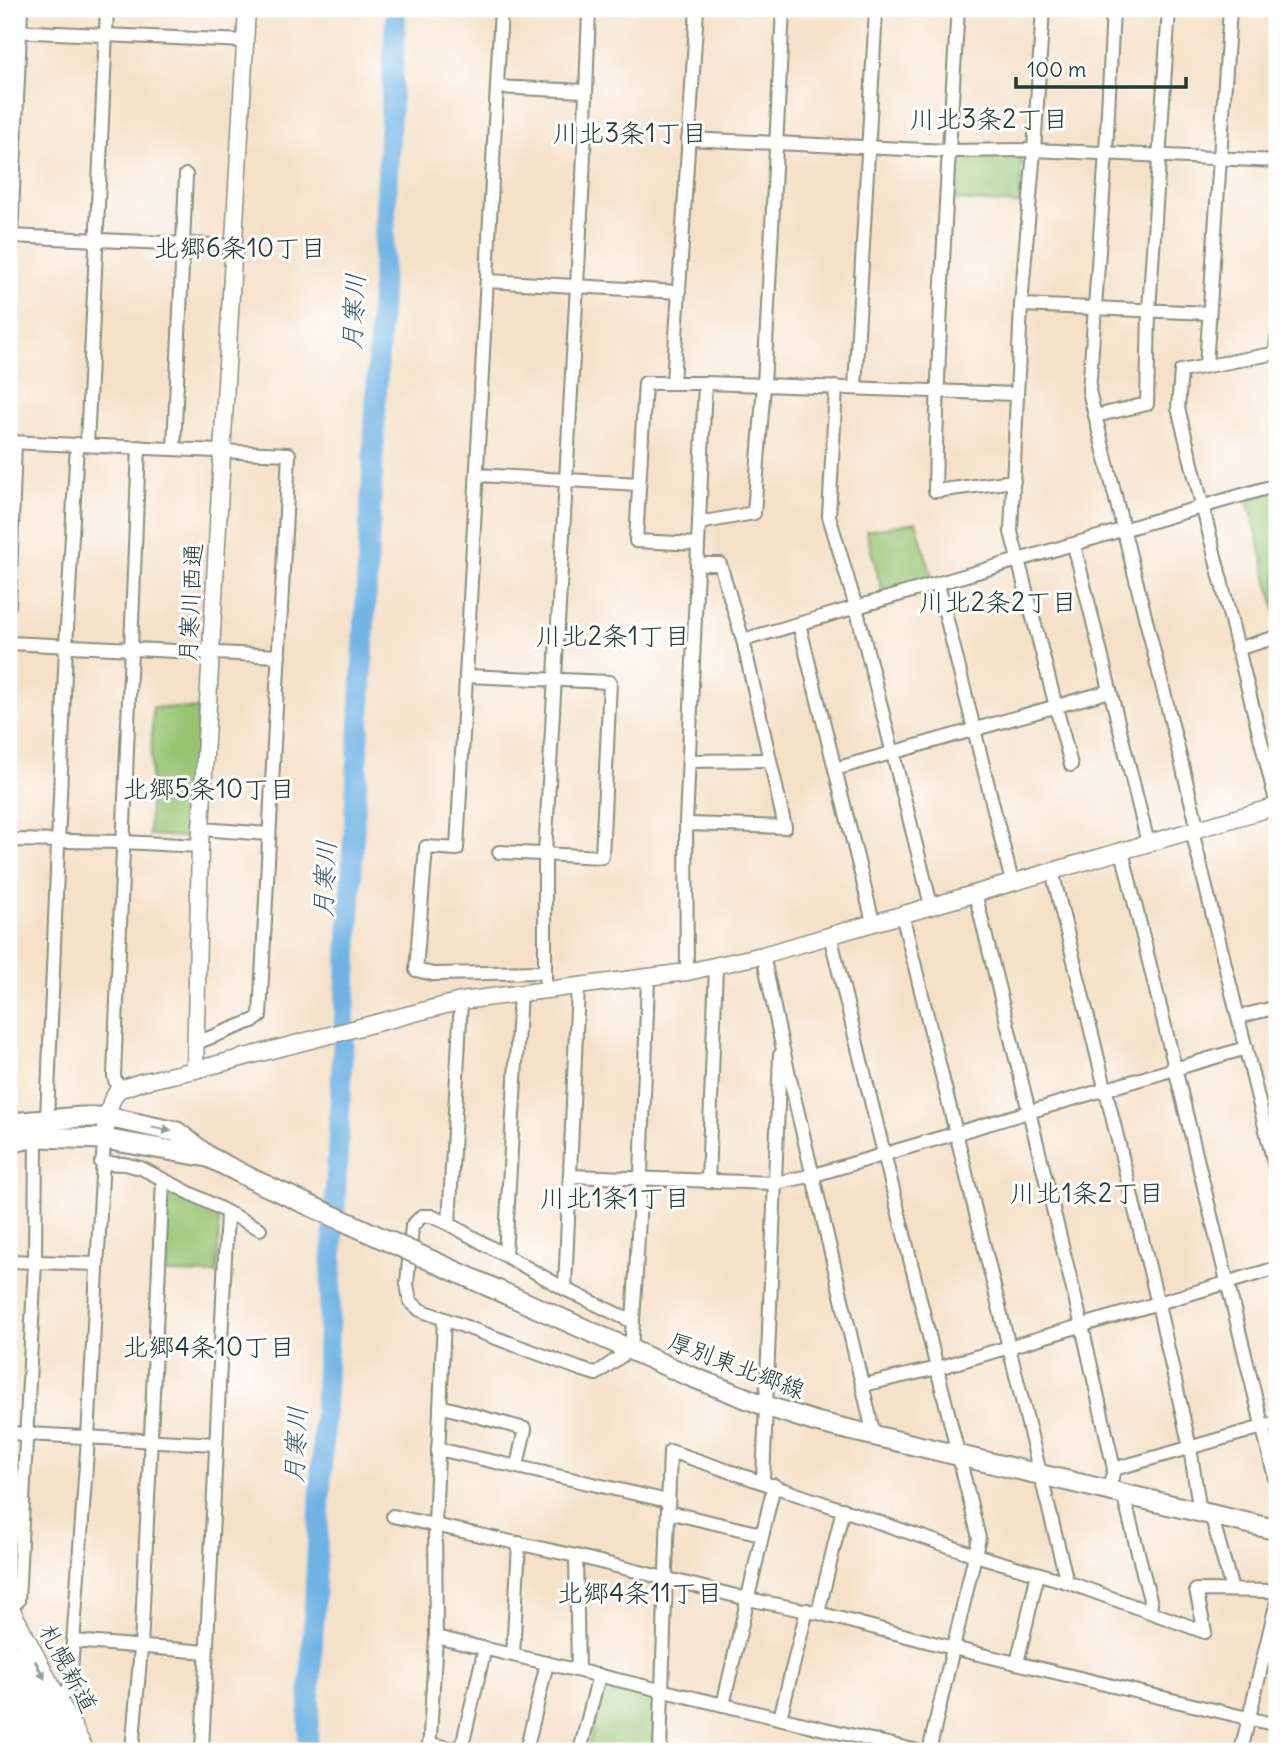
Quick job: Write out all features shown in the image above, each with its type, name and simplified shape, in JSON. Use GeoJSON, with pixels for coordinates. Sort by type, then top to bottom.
{"type":"FeatureCollection","features":[{"type":"Feature","properties":{"kind":"highway","name":"札幌新道"},"geometry":{"type":"LineString","coordinates":[[9,1609],[83,1751]]}},
{"type":"Feature","properties":{"kind":"highway"},"geometry":{"type":"LineString","coordinates":[[9,1654],[60,1751]]}},
{"type":"Feature","properties":{"kind":"highway"},"geometry":{"type":"LineString","coordinates":[[9,1696],[37,1751]]}},
{"type":"Feature","properties":{"kind":"highway"},"geometry":{"type":"LineString","coordinates":[[9,1736],[17,1751]]}},
{"type":"Feature","properties":{"kind":"main road","name":"厚別東北郷線"},"geometry":{"type":"LineString","coordinates":[[9,1123],[107,1117],[177,1132],[209,1157],[258,1182],[687,1375],[766,1406],[816,1422],[1277,1530]]}},
{"type":"Feature","properties":{"kind":"main road","name":"厚別東北郷線"},"geometry":{"type":"LineString","coordinates":[[9,1143],[36,1138],[104,1139],[209,1157]]}},
{"type":"Feature","properties":{"kind":"street"},"geometry":{"type":"LineString","coordinates":[[21,9],[14,31],[10,236],[234,246]]}},
{"type":"Feature","properties":{"kind":"street"},"geometry":{"type":"LineString","coordinates":[[47,1119],[66,646],[82,445],[107,9]]}},
{"type":"Feature","properties":{"kind":"street","name":"月寒川西通"},"geometry":{"type":"LineString","coordinates":[[195,1070],[200,846],[247,9]]}},
{"type":"Feature","properties":{"kind":"street"},"geometry":{"type":"LineString","coordinates":[[501,9],[457,849],[426,847],[416,970],[433,974],[545,972]]}},
{"type":"Feature","properties":{"kind":"street"},"geometry":{"type":"LineString","coordinates":[[545,989],[545,854],[577,286],[589,9]]}},
{"type":"Feature","properties":{"kind":"street"},"geometry":{"type":"LineString","coordinates":[[673,383],[697,9]]}},
{"type":"Feature","properties":{"kind":"street"},"geometry":{"type":"LineString","coordinates":[[699,523],[754,513],[764,385],[783,9]]}},
{"type":"Feature","properties":{"kind":"street"},"geometry":{"type":"LineString","coordinates":[[855,388],[876,9]]}},
{"type":"Feature","properties":{"kind":"street"},"geometry":{"type":"LineString","coordinates":[[958,9],[948,151],[935,491],[1014,481]]}},
{"type":"Feature","properties":{"kind":"street"},"geometry":{"type":"LineString","coordinates":[[1043,9],[1021,305],[1011,532],[1071,765]]}},
{"type":"Feature","properties":{"kind":"street"},"geometry":{"type":"LineString","coordinates":[[1113,9],[1089,391],[1125,530],[1277,1175]]}},
{"type":"Feature","properties":{"kind":"street"},"geometry":{"type":"LineString","coordinates":[[1095,416],[1147,404],[1149,310],[1169,9]]}},
{"type":"Feature","properties":{"kind":"street"},"geometry":{"type":"LineString","coordinates":[[1206,366],[1230,9]]}},
{"type":"Feature","properties":{"kind":"street"},"geometry":{"type":"LineString","coordinates":[[14,31],[246,41]]}},
{"type":"Feature","properties":{"kind":"street"},"geometry":{"type":"LineString","coordinates":[[497,87],[586,91]]}},
{"type":"Feature","properties":{"kind":"street"},"geometry":{"type":"LineString","coordinates":[[688,139],[868,149],[1034,150],[1277,162]]}},
{"type":"Feature","properties":{"kind":"street"},"geometry":{"type":"LineString","coordinates":[[174,448],[186,175]]}},
{"type":"Feature","properties":{"kind":"street"},"geometry":{"type":"LineString","coordinates":[[487,281],[678,292]]}},
{"type":"Feature","properties":{"kind":"street"},"geometry":{"type":"LineString","coordinates":[[1021,305],[1209,313]]}},
{"type":"Feature","properties":{"kind":"street"},"geometry":{"type":"LineString","coordinates":[[58,1704],[71,1685],[88,1438],[101,1163],[107,1117],[118,1090],[461,1001],[716,967],[1277,806],[1178,408],[1181,370],[1277,353],[1277,338]]}},
{"type":"Feature","properties":{"kind":"street"},"geometry":{"type":"LineString","coordinates":[[698,544],[636,541],[645,383],[1016,394]]}},
{"type":"Feature","properties":{"kind":"street"},"geometry":{"type":"LineString","coordinates":[[687,972],[686,824],[705,383]]}},
{"type":"Feature","properties":{"kind":"street"},"geometry":{"type":"LineString","coordinates":[[836,387],[829,516],[856,607],[931,905]]}},
{"type":"Feature","properties":{"kind":"street"},"geometry":{"type":"LineString","coordinates":[[9,606],[12,442],[289,454],[260,1016],[256,1020],[196,1043]]}},
{"type":"Feature","properties":{"kind":"street"},"geometry":{"type":"LineString","coordinates":[[118,1090],[114,1076],[139,447]]}},
{"type":"Feature","properties":{"kind":"street"},"geometry":{"type":"LineString","coordinates":[[477,475],[639,484]]}},
{"type":"Feature","properties":{"kind":"street"},"geometry":{"type":"LineString","coordinates":[[743,640],[1277,485]]}},
{"type":"Feature","properties":{"kind":"street"},"geometry":{"type":"LineString","coordinates":[[1074,545],[1148,843]]}},
{"type":"Feature","properties":{"kind":"street"},"geometry":{"type":"LineString","coordinates":[[686,824],[785,827],[768,761],[743,640],[720,564],[697,564]]}},
{"type":"Feature","properties":{"kind":"street"},"geometry":{"type":"LineString","coordinates":[[938,584],[1012,882]]}},
{"type":"Feature","properties":{"kind":"street"},"geometry":{"type":"LineString","coordinates":[[799,624],[873,922]]}},
{"type":"Feature","properties":{"kind":"street"},"geometry":{"type":"LineString","coordinates":[[1237,649],[1277,638]]}},
{"type":"Feature","properties":{"kind":"street"},"geometry":{"type":"LineString","coordinates":[[9,643],[279,656]]}},
{"type":"Feature","properties":{"kind":"street"},"geometry":{"type":"LineString","coordinates":[[466,676],[610,682],[602,857],[499,852]]}},
{"type":"Feature","properties":{"kind":"street"},"geometry":{"type":"LineString","coordinates":[[835,769],[1110,691]]}},
{"type":"Feature","properties":{"kind":"street"},"geometry":{"type":"LineString","coordinates":[[689,761],[768,761]]}},
{"type":"Feature","properties":{"kind":"street"},"geometry":{"type":"LineString","coordinates":[[201,829],[269,834]]}},
{"type":"Feature","properties":{"kind":"street"},"geometry":{"type":"LineString","coordinates":[[9,841],[200,846]]}},
{"type":"Feature","properties":{"kind":"street"},"geometry":{"type":"LineString","coordinates":[[1122,851],[1230,1283],[1277,1486]]}},
{"type":"Feature","properties":{"kind":"street"},"geometry":{"type":"LineString","coordinates":[[1052,870],[1206,1513],[1232,1590]]}},
{"type":"Feature","properties":{"kind":"street"},"geometry":{"type":"LineString","coordinates":[[975,893],[1082,1326],[1114,1469],[1116,1492],[1151,1604],[1146,1610]]}},
{"type":"Feature","properties":{"kind":"street"},"geometry":{"type":"LineString","coordinates":[[902,914],[1067,1582]]}},
{"type":"Feature","properties":{"kind":"street"},"geometry":{"type":"LineString","coordinates":[[830,935],[979,1538],[929,1751]]}},
{"type":"Feature","properties":{"kind":"street"},"geometry":{"type":"LineString","coordinates":[[763,955],[874,1435]]}},
{"type":"Feature","properties":{"kind":"street"},"geometry":{"type":"LineString","coordinates":[[708,1182],[716,967]]}},
{"type":"Feature","properties":{"kind":"street"},"geometry":{"type":"LineString","coordinates":[[633,1322],[565,1289],[431,1216],[422,1216],[415,1220],[412,1226],[407,1284],[410,1301],[420,1310],[596,1374],[631,1349],[633,1322],[641,1180],[648,978]]}},
{"type":"Feature","properties":{"kind":"street"},"geometry":{"type":"LineString","coordinates":[[565,1289],[578,986]]}},
{"type":"Feature","properties":{"kind":"street"},"geometry":{"type":"LineString","coordinates":[[505,1255],[520,992]]}},
{"type":"Feature","properties":{"kind":"street"},"geometry":{"type":"LineString","coordinates":[[449,1224],[461,1001]]}},
{"type":"Feature","properties":{"kind":"street"},"geometry":{"type":"LineString","coordinates":[[1238,1017],[1277,1007]]}},
{"type":"Feature","properties":{"kind":"street"},"geometry":{"type":"LineString","coordinates":[[723,1705],[748,1599],[769,1483],[766,1406],[781,1041]]}},
{"type":"Feature","properties":{"kind":"street"},"geometry":{"type":"LineString","coordinates":[[571,1176],[775,1183],[814,1175],[1246,1048]]}},
{"type":"Feature","properties":{"kind":"street"},"geometry":{"type":"LineString","coordinates":[[9,1609],[18,1601],[35,1262],[36,1138]]}},
{"type":"Feature","properties":{"kind":"street"},"geometry":{"type":"LineString","coordinates":[[101,1163],[142,1168],[260,1230]]}},
{"type":"Feature","properties":{"kind":"street"},"geometry":{"type":"LineString","coordinates":[[132,1751],[141,1648],[163,1180]]}},
{"type":"Feature","properties":{"kind":"street"},"geometry":{"type":"LineString","coordinates":[[202,1751],[227,1213]]}},
{"type":"Feature","properties":{"kind":"street"},"geometry":{"type":"LineString","coordinates":[[9,1261],[96,1264]]}},
{"type":"Feature","properties":{"kind":"street"},"geometry":{"type":"LineString","coordinates":[[863,1385],[938,1368],[1277,1268]]}},
{"type":"Feature","properties":{"kind":"street"},"geometry":{"type":"LineString","coordinates":[[444,1319],[435,1524],[436,1637],[429,1748],[464,1750],[485,1648]]}},
{"type":"Feature","properties":{"kind":"street"},"geometry":{"type":"LineString","coordinates":[[440,1406],[525,1429],[517,1466]]}},
{"type":"Feature","properties":{"kind":"street"},"geometry":{"type":"LineString","coordinates":[[1114,1469],[1277,1423]]}},
{"type":"Feature","properties":{"kind":"street"},"geometry":{"type":"LineString","coordinates":[[9,1433],[215,1444]]}},
{"type":"Feature","properties":{"kind":"street"},"geometry":{"type":"LineString","coordinates":[[438,1449],[517,1466],[761,1534]]}},
{"type":"Feature","properties":{"kind":"street"},"geometry":{"type":"LineString","coordinates":[[660,1751],[670,1451],[975,1555],[1067,1582],[1205,1632],[1196,1590],[1277,1591]]}},
{"type":"Feature","properties":{"kind":"street"},"geometry":{"type":"LineString","coordinates":[[780,1718],[843,1509]]}},
{"type":"Feature","properties":{"kind":"street"},"geometry":{"type":"LineString","coordinates":[[393,1516],[576,1556],[748,1599],[813,1611],[953,1648],[1277,1725]]}},
{"type":"Feature","properties":{"kind":"street"},"geometry":{"type":"LineString","coordinates":[[513,1655],[519,1543]]}},
{"type":"Feature","properties":{"kind":"street"},"geometry":{"type":"LineString","coordinates":[[576,1556],[578,1670]]}},
{"type":"Feature","properties":{"kind":"street"},"geometry":{"type":"LineString","coordinates":[[1017,1663],[1038,1573]]}},
{"type":"Feature","properties":{"kind":"street"},"geometry":{"type":"LineString","coordinates":[[1241,1751],[1272,1646],[1277,1601]]}},
{"type":"Feature","properties":{"kind":"street"},"geometry":{"type":"LineString","coordinates":[[436,1637],[918,1751]]}},
{"type":"Feature","properties":{"kind":"street"},"geometry":{"type":"LineString","coordinates":[[73,1641],[206,1652]]}},
{"type":"Feature","properties":{"kind":"street"},"geometry":{"type":"LineString","coordinates":[[526,1751],[547,1663]]}},
{"type":"Feature","properties":{"kind":"street"},"geometry":{"type":"LineString","coordinates":[[580,1751],[599,1675]]}},
{"type":"Feature","properties":{"kind":"green space"},"geometry":{"type":"Polygon","coordinates":[[[965,155],[1022,157],[1019,204],[956,200],[957,159],[965,155]]]}},
{"type":"Feature","properties":{"kind":"green space"},"geometry":{"type":"Polygon","coordinates":[[[1277,491],[1277,617],[1248,499],[1277,491]]]}},
{"type":"Feature","properties":{"kind":"green space"},"geometry":{"type":"Polygon","coordinates":[[[916,522],[932,577],[882,591],[866,531],[916,522]]]}},
{"type":"Feature","properties":{"kind":"green space"},"geometry":{"type":"Polygon","coordinates":[[[153,707],[198,709],[193,838],[149,835],[153,707]]]}},
{"type":"Feature","properties":{"kind":"green space"},"geometry":{"type":"Polygon","coordinates":[[[174,1194],[216,1216],[219,1221],[217,1274],[166,1273],[168,1196],[174,1194]]]}},
{"type":"Feature","properties":{"kind":"green space"},"geometry":{"type":"Polygon","coordinates":[[[607,1683],[652,1695],[655,1699],[653,1751],[587,1751],[603,1687],[607,1683]]]}},
{"type":"Feature","properties":{"kind":"waterway","name":"月寒川"},"geometry":{"type":"LineString","coordinates":[[307,1751],[396,9]]}},
{"type":"Feature","properties":{"kind":"district","name":"川北3条2丁目"},"geometry":{"type":"Point","coordinates":[989,118]}},
{"type":"Feature","properties":{"kind":"district","name":"川北3条1丁目"},"geometry":{"type":"Point","coordinates":[630,132]}},
{"type":"Feature","properties":{"kind":"district","name":"北郷6条10丁目"},"geometry":{"type":"Point","coordinates":[240,247]}},
{"type":"Feature","properties":{"kind":"district","name":"川北2条2丁目"},"geometry":{"type":"Point","coordinates":[998,601]}},
{"type":"Feature","properties":{"kind":"district","name":"川北2条1丁目"},"geometry":{"type":"Point","coordinates":[613,635]}},
{"type":"Feature","properties":{"kind":"district","name":"北郷5条10丁目"},"geometry":{"type":"Point","coordinates":[209,788]}},
{"type":"Feature","properties":{"kind":"district","name":"川北1条2丁目"},"geometry":{"type":"Point","coordinates":[1087,1192]}},
{"type":"Feature","properties":{"kind":"district","name":"川北1条1丁目"},"geometry":{"type":"Point","coordinates":[615,1197]}},
{"type":"Feature","properties":{"kind":"district","name":"北郷4条10丁目"},"geometry":{"type":"Point","coordinates":[209,1346]}},
{"type":"Feature","properties":{"kind":"district","name":"北郷4条11丁目"},"geometry":{"type":"Point","coordinates":[640,1592]}}]}
